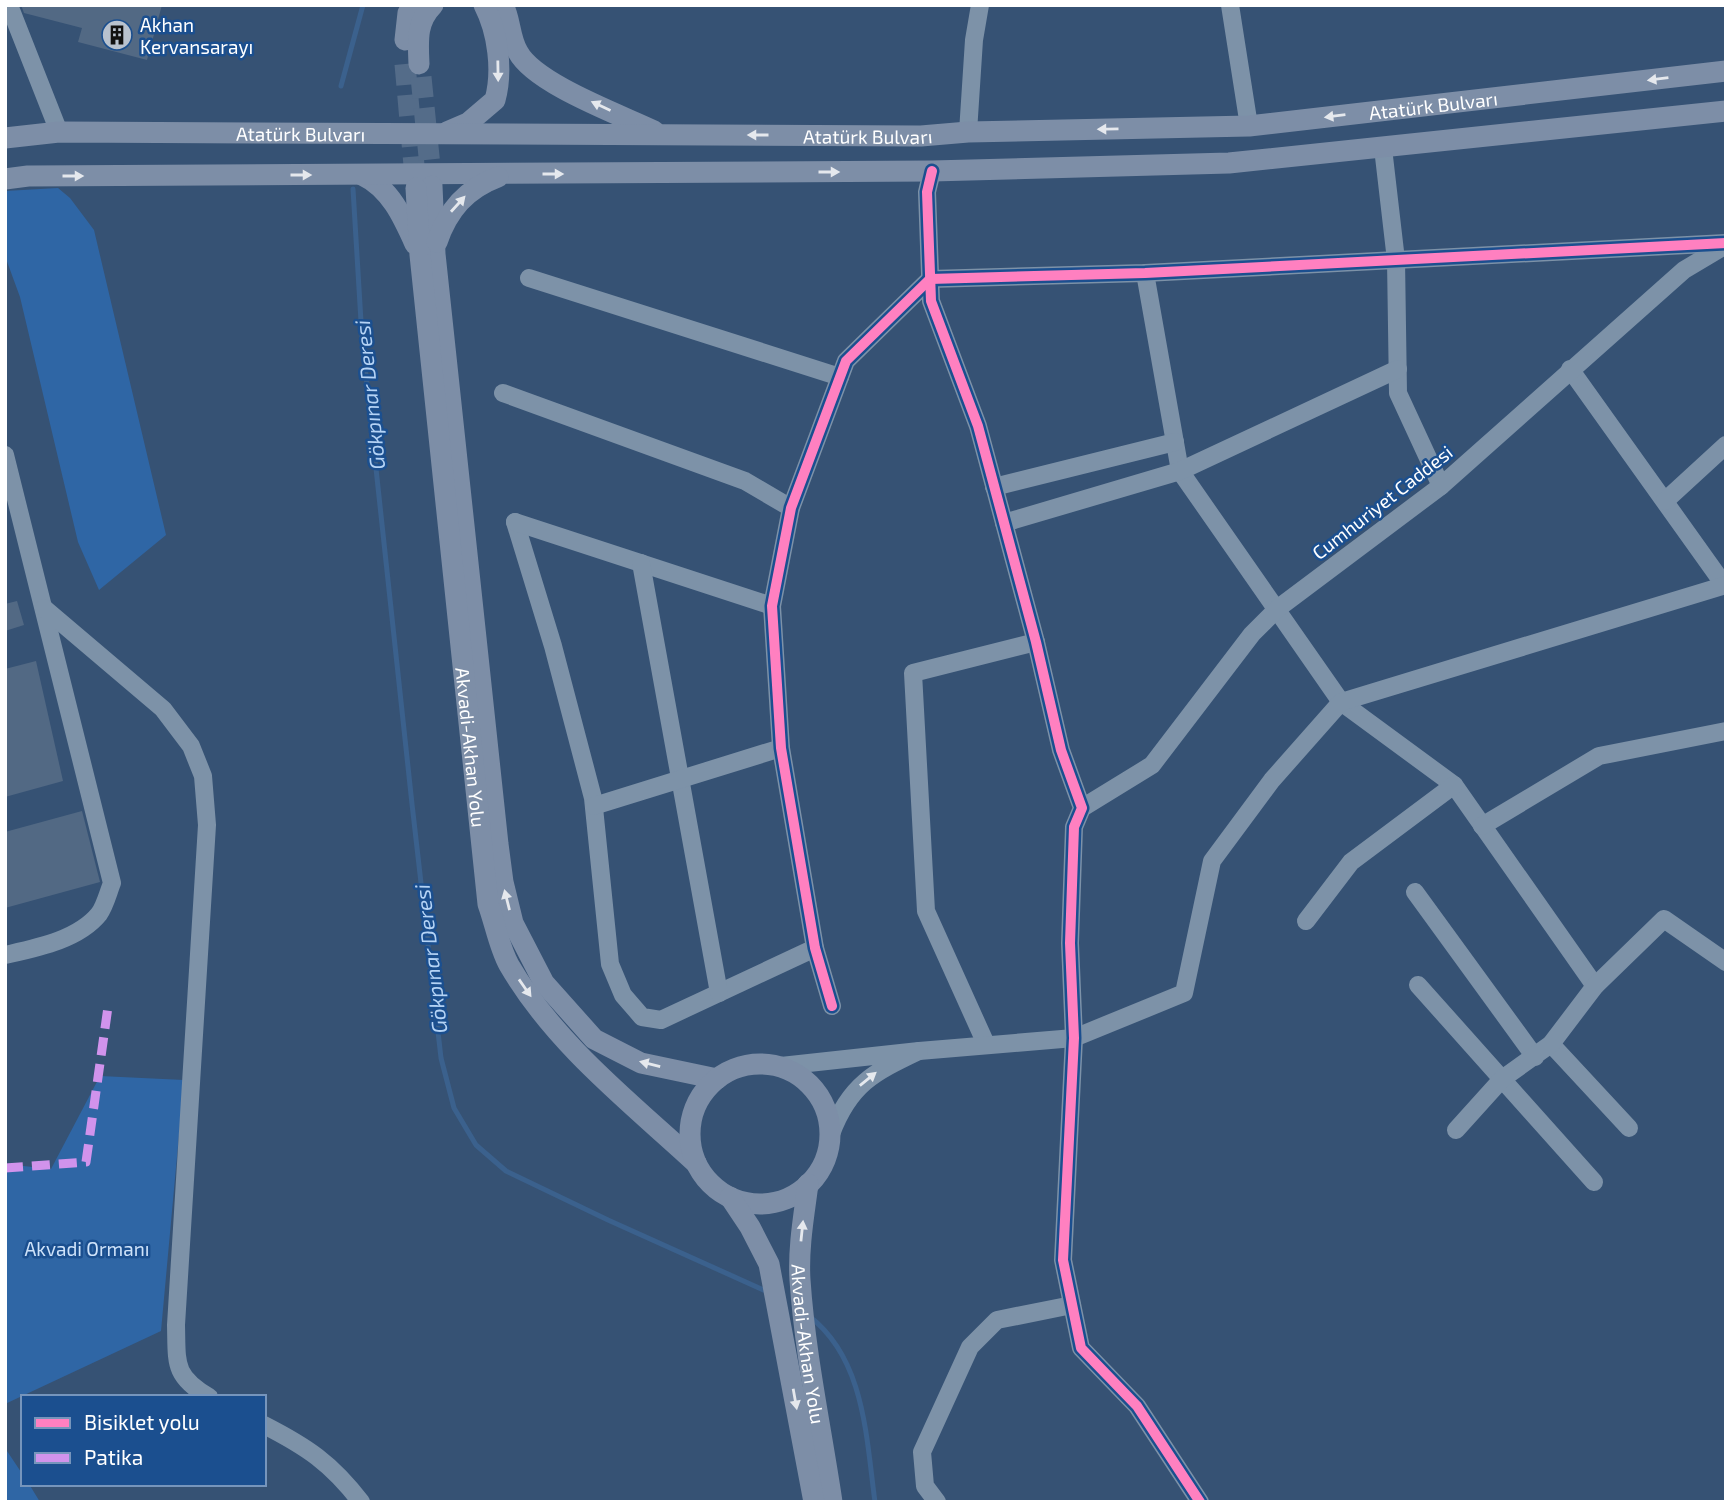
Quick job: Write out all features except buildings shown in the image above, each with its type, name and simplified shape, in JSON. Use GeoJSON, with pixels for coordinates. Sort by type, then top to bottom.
{"type":"FeatureCollection","features":[{"type":"Feature","properties":{"kind":"main road"},"geometry":{"type":"LineString","coordinates":[[413,5],[408,13],[405,34],[412,64],[420,22],[433,5]]}},
{"type":"Feature","properties":{"kind":"main road"},"geometry":{"type":"LineString","coordinates":[[442,134],[468,123],[495,100],[499,70],[496,42],[484,5]]}},
{"type":"Feature","properties":{"kind":"main road"},"geometry":{"type":"LineString","coordinates":[[503,5],[518,54],[530,68],[551,82],[663,135]]}},
{"type":"Feature","properties":{"kind":"main road","name":"Atatürk Bulvarı"},"geometry":{"type":"LineString","coordinates":[[5,138],[59,132],[921,136],[968,132],[1249,126],[1726,71]]}},
{"type":"Feature","properties":{"kind":"main road","name":"Atatürk Bulvarı"},"geometry":{"type":"LineString","coordinates":[[5,179],[42,176],[932,172],[1229,163],[1726,111]]}},
{"type":"Feature","properties":{"kind":"main road"},"geometry":{"type":"LineString","coordinates":[[427,255],[437,241],[444,221],[454,205],[485,182],[505,174]]}},
{"type":"Feature","properties":{"kind":"main road"},"geometry":{"type":"LineString","coordinates":[[362,175],[374,180],[387,193],[427,255]]}},
{"type":"Feature","properties":{"kind":"main road"},"geometry":{"type":"LineString","coordinates":[[424,187],[427,255]]}},
{"type":"Feature","properties":{"kind":"main road","name":"Akvadi-Akhan Yolu"},"geometry":{"type":"LineString","coordinates":[[427,255],[498,844],[503,882],[513,923],[544,983],[594,1039],[640,1063],[717,1079]]}},
{"type":"Feature","properties":{"kind":"main road","name":"Akvadi-Akhan Yolu"},"geometry":{"type":"LineString","coordinates":[[427,255],[488,904],[508,963],[542,1012],[587,1065],[696,1163]]}},
{"type":"Feature","properties":{"kind":"main road"},"geometry":{"type":"LineString","coordinates":[[758,1063],[781,1066],[801,1076],[817,1092],[827,1112],[831,1134],[827,1156],[816,1176],[800,1192],[778,1202],[754,1204],[730,1198],[710,1183],[696,1163],[690,1140],[692,1116],[702,1095],[717,1079],[736,1068],[758,1063]]}},
{"type":"Feature","properties":{"kind":"main road","name":"Akvadi-Akhan Yolu"},"geometry":{"type":"LineString","coordinates":[[808,1184],[801,1238],[800,1278],[808,1349],[832,1502]]}},
{"type":"Feature","properties":{"kind":"main road","name":"Akvadi-Akhan Yolu"},"geometry":{"type":"LineString","coordinates":[[730,1198],[750,1227],[769,1265],[814,1502]]}},
{"type":"Feature","properties":{"kind":"street"},"geometry":{"type":"LineString","coordinates":[[9,5],[59,132]]}},
{"type":"Feature","properties":{"kind":"street"},"geometry":{"type":"LineString","coordinates":[[968,132],[974,40],[980,5]]}},
{"type":"Feature","properties":{"kind":"street"},"geometry":{"type":"LineString","coordinates":[[1230,5],[1249,126]]}},
{"type":"Feature","properties":{"kind":"street"},"geometry":{"type":"LineString","coordinates":[[1383,148],[1396,260],[1398,393],[1441,486]]}},
{"type":"Feature","properties":{"kind":"street"},"geometry":{"type":"LineString","coordinates":[[932,172],[927,192],[931,301],[978,426],[1036,642],[1061,751],[1082,808],[1074,827],[1073,840],[1070,943],[1074,1038],[1063,1260],[1072,1306],[1081,1348],[1137,1406],[1200,1502]]}},
{"type":"Feature","properties":{"kind":"street"},"geometry":{"type":"LineString","coordinates":[[832,1006],[815,948],[781,748],[772,606],[791,508],[846,361],[930,279],[1144,273],[1726,244]]}},
{"type":"Feature","properties":{"kind":"street","name":"Cumhuriyet Caddesi"},"geometry":{"type":"LineString","coordinates":[[1082,808],[1152,765],[1252,634],[1278,609],[1441,486],[1684,270],[1726,244]]}},
{"type":"Feature","properties":{"kind":"street"},"geometry":{"type":"LineString","coordinates":[[1144,273],[1180,471],[1341,702],[1454,785],[1595,986]]}},
{"type":"Feature","properties":{"kind":"street"},"geometry":{"type":"LineString","coordinates":[[528,278],[840,377]]}},
{"type":"Feature","properties":{"kind":"street"},"geometry":{"type":"LineString","coordinates":[[1004,523],[1180,471],[1398,369]]}},
{"type":"Feature","properties":{"kind":"street"},"geometry":{"type":"LineString","coordinates":[[781,1066],[986,1044],[1074,1038],[1184,993],[1212,861],[1272,780],[1341,702],[1725,585],[1570,369]]}},
{"type":"Feature","properties":{"kind":"street"},"geometry":{"type":"LineString","coordinates":[[503,393],[745,481],[791,508]]}},
{"type":"Feature","properties":{"kind":"street"},"geometry":{"type":"LineString","coordinates":[[994,487],[1175,442]]}},
{"type":"Feature","properties":{"kind":"street"},"geometry":{"type":"LineString","coordinates":[[1665,501],[1726,445]]}},
{"type":"Feature","properties":{"kind":"street"},"geometry":{"type":"LineString","coordinates":[[5,455],[112,883],[101,912],[86,927],[45,946],[5,955]]}},
{"type":"Feature","properties":{"kind":"street"},"geometry":{"type":"LineString","coordinates":[[772,606],[515,522],[553,646],[594,806],[610,964],[622,995],[642,1017],[661,1020],[815,948]]}},
{"type":"Feature","properties":{"kind":"street"},"geometry":{"type":"LineString","coordinates":[[640,563],[719,993]]}},
{"type":"Feature","properties":{"kind":"street"},"geometry":{"type":"LineString","coordinates":[[44,608],[163,709],[191,746],[203,776],[207,825],[176,1325],[177,1367],[187,1382],[206,1395]]}},
{"type":"Feature","properties":{"kind":"street"},"geometry":{"type":"LineString","coordinates":[[986,1044],[926,911],[913,673],[1036,642]]}},
{"type":"Feature","properties":{"kind":"street"},"geometry":{"type":"LineString","coordinates":[[1482,826],[1599,756],[1726,731]]}},
{"type":"Feature","properties":{"kind":"street"},"geometry":{"type":"LineString","coordinates":[[594,806],[781,748]]}},
{"type":"Feature","properties":{"kind":"street"},"geometry":{"type":"LineString","coordinates":[[1306,921],[1351,862],[1454,785]]}},
{"type":"Feature","properties":{"kind":"street"},"geometry":{"type":"LineString","coordinates":[[1415,892],[1535,1057]]}},
{"type":"Feature","properties":{"kind":"street"},"geometry":{"type":"LineString","coordinates":[[1456,1130],[1502,1079],[1551,1044],[1595,986],[1664,919],[1726,962]]}},
{"type":"Feature","properties":{"kind":"street"},"geometry":{"type":"LineString","coordinates":[[1418,985],[1594,1182]]}},
{"type":"Feature","properties":{"kind":"street"},"geometry":{"type":"LineString","coordinates":[[1551,1044],[1629,1128]]}},
{"type":"Feature","properties":{"kind":"street"},"geometry":{"type":"LineString","coordinates":[[831,1134],[840,1110],[855,1089],[878,1071],[919,1051]]}},
{"type":"Feature","properties":{"kind":"street"},"geometry":{"type":"LineString","coordinates":[[937,1502],[925,1486],[922,1452],[970,1347],[997,1320],[1072,1306]]}},
{"type":"Feature","properties":{"kind":"street"},"geometry":{"type":"LineString","coordinates":[[266,1426],[325,1461],[361,1502]]}},
{"type":"Feature","properties":{"kind":"green space"},"geometry":{"type":"Polygon","coordinates":[[[58,188],[70,198],[94,230],[166,535],[99,590],[78,542],[20,297],[5,256],[5,191],[58,188]]]}},
{"type":"Feature","properties":{"kind":"green space","name":"Akvadi Ormanı"},"geometry":{"type":"Polygon","coordinates":[[[100,1076],[184,1080],[161,1331],[5,1404],[5,1164],[51,1169],[100,1076]]]}},
{"type":"Feature","properties":{"kind":"green space"},"geometry":{"type":"Polygon","coordinates":[[[5,1448],[21,1472],[21,1486],[30,1486],[40,1502],[5,1502],[5,1448]]]}},
{"type":"Feature","properties":{"kind":"waterway","name":"Gökpınar Deresi"},"geometry":{"type":"LineString","coordinates":[[341,86],[363,5]]}},
{"type":"Feature","properties":{"kind":"waterway","name":"Gökpınar Deresi"},"geometry":{"type":"LineString","coordinates":[[353,189],[362,338],[412,804],[441,1058],[454,1108],[476,1145],[506,1171],[768,1292]]}},
{"type":"Feature","properties":{"kind":"waterway","name":"Gökpınar Deresi"},"geometry":{"type":"LineString","coordinates":[[809,1316],[828,1334],[842,1354],[852,1377],[865,1426],[875,1502]]}},
{"type":"Feature","properties":{"kind":"tunnel"},"geometry":{"type":"LineString","coordinates":[[405,64],[416,188]]}},
{"type":"Feature","properties":{"kind":"tunnel"},"geometry":{"type":"LineString","coordinates":[[421,77],[432,186]]}},
{"type":"Feature","properties":{"kind":"marked path"},"geometry":{"type":"LineString","coordinates":[[5,1168],[86,1162],[108,1007]]}},
{"type":"Feature","properties":{"kind":"cycle path"},"geometry":{"type":"LineString","coordinates":[[932,171],[927,192],[931,301],[978,426],[1036,642],[1061,750],[1082,808],[1074,827],[1070,943],[1074,1038],[1063,1260],[1081,1348],[1137,1406],[1200,1502]]}},
{"type":"Feature","properties":{"kind":"cycle path"},"geometry":{"type":"LineString","coordinates":[[832,1006],[815,948],[781,748],[772,606],[791,508],[846,361],[930,279],[1145,273],[1726,243]]}},
{"type":"Feature","properties":{"kind":"place","name":"Akhan Kervansarayı"},"geometry":{"type":"Point","coordinates":[117,35]}}]}
